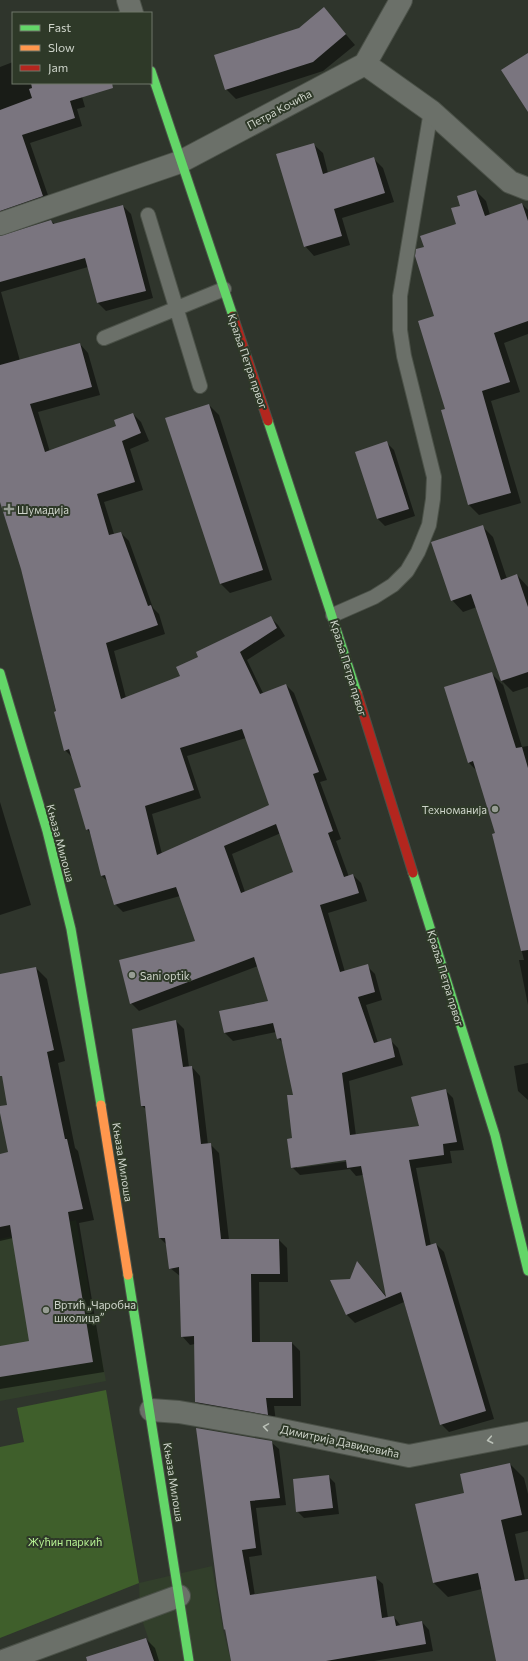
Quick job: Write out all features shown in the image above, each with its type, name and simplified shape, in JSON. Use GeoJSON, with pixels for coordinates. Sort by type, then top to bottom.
{"type":"FeatureCollection","features":[{"type":"Feature","properties":{"kind":"street"},"geometry":{"type":"LineString","coordinates":[[128,0],[132,12]]}},
{"type":"Feature","properties":{"kind":"street"},"geometry":{"type":"LineString","coordinates":[[401,0],[364,64],[431,111],[510,182],[528,190]]}},
{"type":"Feature","properties":{"kind":"street","name":"Петра Кочића"},"geometry":{"type":"LineString","coordinates":[[0,224],[180,162],[364,64]]}},
{"type":"Feature","properties":{"kind":"street","name":"Краља Петра првог"},"geometry":{"type":"LineString","coordinates":[[152,74],[332,615],[495,1135],[528,1271]]}},
{"type":"Feature","properties":{"kind":"street","name":"Књаза Милоша"},"geometry":{"type":"LineString","coordinates":[[0,673],[47,831],[71,929],[91,1037],[151,1410],[189,1661]]}},
{"type":"Feature","properties":{"kind":"street","name":"Димитрија Давидовића"},"geometry":{"type":"LineString","coordinates":[[151,1410],[179,1412],[272,1428],[409,1456],[528,1433]]}},
{"type":"Feature","properties":{"kind":"street"},"geometry":{"type":"LineString","coordinates":[[3,1661],[178,1596]]}},
{"type":"Feature","properties":{"kind":"lane"},"geometry":{"type":"LineString","coordinates":[[332,615],[374,597],[393,585],[407,571],[418,552],[429,525],[434,499],[434,478],[404,356],[400,330],[400,296],[404,263],[431,111]]}},
{"type":"Feature","properties":{"kind":"lane"},"geometry":{"type":"LineString","coordinates":[[148,215],[200,386]]}},
{"type":"Feature","properties":{"kind":"lane"},"geometry":{"type":"LineString","coordinates":[[104,338],[224,289]]}},
{"type":"Feature","properties":{"kind":"shaded area","name":"Вртић „Чаробна школица”"},"geometry":{"type":"Polygon","coordinates":[[[76,1220],[106,1381],[0,1401],[0,1239],[76,1220]]]}},
{"type":"Feature","properties":{"kind":"shaded area"},"geometry":{"type":"Polygon","coordinates":[[[212,1566],[223,1630],[231,1661],[156,1661],[140,1614],[139,1583],[212,1566]]]}},
{"type":"Feature","properties":{"kind":"green space","name":"Жућин паркић"},"geometry":{"type":"Polygon","coordinates":[[[106,1390],[139,1583],[0,1638],[0,1447],[24,1442],[17,1408],[106,1390]]]}},
{"type":"Feature","properties":{"kind":"building"},"geometry":{"type":"Polygon","coordinates":[[[324,7],[346,34],[313,62],[225,90],[214,55],[299,28],[324,7]]]}},
{"type":"Feature","properties":{"kind":"building"},"geometry":{"type":"Polygon","coordinates":[[[528,53],[528,112],[501,70],[528,53]]]}},
{"type":"Feature","properties":{"kind":"building"},"geometry":{"type":"Polygon","coordinates":[[[31,84],[112,84],[113,88],[70,101],[75,118],[22,135],[43,196],[0,211],[0,110],[32,98],[29,89],[32,88],[31,84]]]}},
{"type":"Feature","properties":{"kind":"building"},"geometry":{"type":"Polygon","coordinates":[[[314,143],[323,174],[374,157],[385,193],[334,209],[342,236],[304,247],[276,154],[314,143]]]}},
{"type":"Feature","properties":{"kind":"building"},"geometry":{"type":"Polygon","coordinates":[[[476,190],[485,216],[522,203],[528,221],[528,321],[494,333],[510,382],[482,391],[511,493],[468,505],[441,410],[445,409],[418,321],[434,316],[415,256],[416,249],[424,247],[420,236],[456,224],[451,208],[460,206],[457,196],[476,190]]]}},
{"type":"Feature","properties":{"kind":"building"},"geometry":{"type":"Polygon","coordinates":[[[123,205],[146,291],[97,303],[85,258],[0,282],[0,236],[51,220],[53,224],[123,205]]]}},
{"type":"Feature","properties":{"kind":"building"},"geometry":{"type":"Polygon","coordinates":[[[80,343],[92,387],[30,404],[45,452],[116,426],[114,420],[133,413],[141,433],[122,441],[135,482],[97,494],[109,535],[121,532],[148,606],[151,605],[158,625],[106,643],[121,699],[180,676],[176,667],[198,657],[196,652],[271,616],[277,628],[240,652],[260,694],[286,684],[319,772],[313,774],[333,831],[328,833],[344,877],[353,874],[359,893],[320,905],[340,972],[368,964],[375,992],[358,997],[374,1043],[391,1038],[395,1057],[342,1073],[350,1135],[419,1126],[411,1097],[446,1089],[457,1142],[443,1144],[444,1155],[409,1160],[426,1246],[436,1243],[486,1411],[440,1425],[401,1292],[346,1315],[330,1280],[350,1279],[357,1261],[386,1297],[361,1166],[347,1168],[346,1160],[291,1168],[287,1139],[292,1138],[287,1095],[293,1095],[281,1038],[277,1039],[273,1023],[224,1033],[219,1011],[268,1001],[254,957],[130,1004],[119,960],[195,941],[176,887],[114,905],[105,875],[101,876],[89,829],[86,830],[74,789],[81,787],[69,749],[64,751],[54,712],[56,711],[21,569],[0,502],[0,365],[80,343]],[[242,729],[180,748],[194,790],[145,806],[157,855],[269,805],[242,729]],[[276,824],[224,846],[241,893],[293,872],[276,824]]]}},
{"type":"Feature","properties":{"kind":"building"},"geometry":{"type":"Polygon","coordinates":[[[209,404],[263,570],[220,584],[165,418],[209,404]]]}},
{"type":"Feature","properties":{"kind":"building"},"geometry":{"type":"Polygon","coordinates":[[[387,441],[409,509],[377,519],[355,452],[387,441]]]}},
{"type":"Feature","properties":{"kind":"building"},"geometry":{"type":"Polygon","coordinates":[[[483,525],[501,580],[517,574],[528,607],[528,672],[501,681],[471,594],[451,601],[431,542],[483,525]]]}},
{"type":"Feature","properties":{"kind":"building"},"geometry":{"type":"Polygon","coordinates":[[[492,672],[516,748],[522,747],[528,768],[528,950],[521,951],[492,834],[495,833],[473,761],[468,763],[444,687],[492,672]]]}},
{"type":"Feature","properties":{"kind":"building"},"geometry":{"type":"Polygon","coordinates":[[[36,967],[54,1050],[47,1052],[65,1139],[67,1139],[83,1209],[68,1212],[93,1362],[0,1377],[0,1346],[29,1341],[10,1225],[0,1227],[0,1154],[8,1152],[0,1113],[0,1106],[7,1105],[2,1076],[0,1076],[0,974],[36,967]]]}},
{"type":"Feature","properties":{"kind":"building"},"geometry":{"type":"Polygon","coordinates":[[[176,1020],[183,1067],[192,1066],[201,1144],[211,1143],[221,1239],[279,1239],[280,1274],[251,1274],[252,1342],[292,1342],[293,1398],[266,1398],[268,1415],[195,1402],[194,1336],[181,1337],[179,1267],[169,1269],[165,1238],[159,1238],[145,1106],[141,1106],[132,1029],[176,1020]]]}},
{"type":"Feature","properties":{"kind":"building"},"geometry":{"type":"Polygon","coordinates":[[[196,1428],[272,1441],[280,1498],[250,1501],[256,1548],[242,1550],[250,1595],[376,1576],[382,1618],[394,1616],[396,1626],[422,1621],[426,1644],[326,1661],[231,1661],[217,1586],[196,1428]]]}},
{"type":"Feature","properties":{"kind":"building"},"geometry":{"type":"Polygon","coordinates":[[[510,1463],[522,1515],[501,1520],[515,1581],[528,1579],[528,1661],[496,1661],[478,1573],[433,1583],[415,1504],[464,1493],[460,1474],[510,1463]]]}},
{"type":"Feature","properties":{"kind":"building"},"geometry":{"type":"Polygon","coordinates":[[[329,1475],[333,1508],[296,1512],[293,1479],[329,1475]]]}},
{"type":"Feature","properties":{"kind":"building"},"geometry":{"type":"Polygon","coordinates":[[[146,1638],[154,1661],[87,1661],[86,1657],[146,1638]]]}},
{"type":"Feature","properties":{"kind":"traffic: fast"},"geometry":{"type":"LineString","coordinates":[[152,74],[233,316]]}},
{"type":"Feature","properties":{"kind":"traffic: fast"},"geometry":{"type":"LineString","coordinates":[[268,421],[357,693]]}},
{"type":"Feature","properties":{"kind":"traffic: fast"},"geometry":{"type":"LineString","coordinates":[[0,673],[47,831],[71,929],[101,1105]]}},
{"type":"Feature","properties":{"kind":"traffic: fast"},"geometry":{"type":"LineString","coordinates":[[413,873],[495,1135],[528,1271]]}},
{"type":"Feature","properties":{"kind":"traffic: fast"},"geometry":{"type":"LineString","coordinates":[[128,1275],[189,1661]]}},
{"type":"Feature","properties":{"kind":"traffic: slow"},"geometry":{"type":"LineString","coordinates":[[101,1105],[128,1275]]}},
{"type":"Feature","properties":{"kind":"traffic: jam"},"geometry":{"type":"LineString","coordinates":[[233,316],[268,421]]}},
{"type":"Feature","properties":{"kind":"traffic: jam"},"geometry":{"type":"LineString","coordinates":[[357,693],[413,873]]}},
{"type":"Feature","properties":{"kind":"place","name":"Шумадија"},"geometry":{"type":"Point","coordinates":[9,509]}},
{"type":"Feature","properties":{"kind":"place","name":"Техноманија"},"geometry":{"type":"Point","coordinates":[495,809]}},
{"type":"Feature","properties":{"kind":"place","name":"Sani optik"},"geometry":{"type":"Point","coordinates":[132,975]}},
{"type":"Feature","properties":{"kind":"place","name":"Вртић „Чаробна школица”"},"geometry":{"type":"Point","coordinates":[46,1310]}}]}
